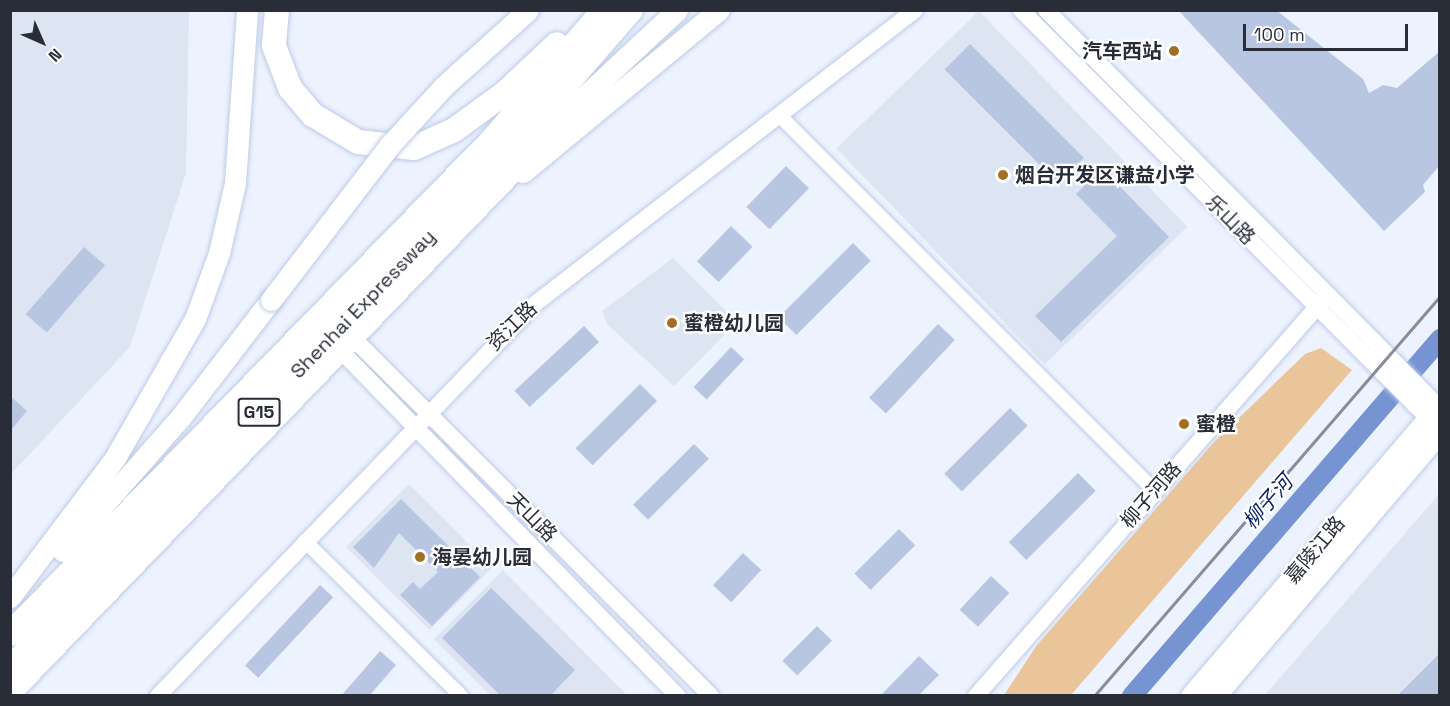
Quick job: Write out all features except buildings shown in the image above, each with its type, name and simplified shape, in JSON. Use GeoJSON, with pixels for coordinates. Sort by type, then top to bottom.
{"type":"FeatureCollection","features":[{"type":"Feature","properties":{"kind":"highway"},"geometry":{"type":"LineString","coordinates":[[277,10],[274,46],[290,88],[313,115],[358,142],[414,148],[454,130],[505,93],[591,10]]}},
{"type":"Feature","properties":{"kind":"highway","name":"Shenhai Expressway"},"geometry":{"type":"LineString","coordinates":[[10,634],[499,147],[604,10]]}},
{"type":"Feature","properties":{"kind":"highway","name":"Shenhai Expressway"},"geometry":{"type":"LineString","coordinates":[[10,668],[499,147],[631,10]]}},
{"type":"Feature","properties":{"kind":"main road"},"geometry":{"type":"LineString","coordinates":[[10,597],[115,458],[195,319],[219,253],[235,183],[247,10]]}},
{"type":"Feature","properties":{"kind":"main road"},"geometry":{"type":"LineString","coordinates":[[10,607],[180,418],[389,146],[444,86],[528,10]]}},
{"type":"Feature","properties":{"kind":"main road"},"geometry":{"type":"LineString","coordinates":[[10,693],[346,344],[486,203],[587,94],[677,10]]}},
{"type":"Feature","properties":{"kind":"main road"},"geometry":{"type":"LineString","coordinates":[[486,203],[719,10]]}},
{"type":"Feature","properties":{"kind":"main road","name":"嘉陵江路"},"geometry":{"type":"LineString","coordinates":[[1191,696],[1434,412]]}},
{"type":"Feature","properties":{"kind":"main road","name":"嘉陵江路"},"geometry":{"type":"LineString","coordinates":[[1215,696],[1434,412]]}},
{"type":"Feature","properties":{"kind":"street","name":"资江路"},"geometry":{"type":"LineString","coordinates":[[158,696],[536,303],[915,10]]}},
{"type":"Feature","properties":{"kind":"street","name":"乐山路"},"geometry":{"type":"LineString","coordinates":[[1021,10],[1322,301]]}},
{"type":"Feature","properties":{"kind":"street","name":"乐山路"},"geometry":{"type":"LineString","coordinates":[[1046,10],[1322,301],[1434,412]]}},
{"type":"Feature","properties":{"kind":"street"},"geometry":{"type":"LineString","coordinates":[[779,115],[1155,491]]}},
{"type":"Feature","properties":{"kind":"street","name":"柳子河路"},"geometry":{"type":"LineString","coordinates":[[976,696],[1322,301]]}},
{"type":"Feature","properties":{"kind":"street","name":"天山路"},"geometry":{"type":"LineString","coordinates":[[346,344],[429,413],[711,696]]}},
{"type":"Feature","properties":{"kind":"street","name":"天山路"},"geometry":{"type":"LineString","coordinates":[[346,344],[414,428],[678,696]]}},
{"type":"Feature","properties":{"kind":"street"},"geometry":{"type":"LineString","coordinates":[[305,541],[461,696]]}},
{"type":"Feature","properties":{"kind":"shaded area"},"geometry":{"type":"Polygon","coordinates":[[[11,11],[189,11],[186,173],[130,347],[11,474],[11,11]]]}},
{"type":"Feature","properties":{"kind":"shaded area","name":"烟台开发区谦益小学"},"geometry":{"type":"Polygon","coordinates":[[[979,11],[1187,227],[1045,364],[837,149],[979,11]]]}},
{"type":"Feature","properties":{"kind":"shaded area","name":"蜜橙幼儿园"},"geometry":{"type":"Polygon","coordinates":[[[673,258],[737,322],[674,386],[607,324],[602,311],[673,258]]]}},
{"type":"Feature","properties":{"kind":"shaded area"},"geometry":{"type":"Polygon","coordinates":[[[1321,348],[1352,370],[1071,695],[1004,695],[1037,645],[1215,441],[1305,354],[1321,348]]]}},
{"type":"Feature","properties":{"kind":"shaded area","name":"海晏幼儿园"},"geometry":{"type":"Polygon","coordinates":[[[409,484],[492,567],[430,630],[346,547],[409,484]]]}},
{"type":"Feature","properties":{"kind":"shaded area"},"geometry":{"type":"Polygon","coordinates":[[[1439,494],[1439,695],[1265,695],[1439,494]]]}},
{"type":"Feature","properties":{"kind":"shaded area"},"geometry":{"type":"Polygon","coordinates":[[[503,570],[627,695],[490,695],[434,639],[503,570]]]}},
{"type":"Feature","properties":{"kind":"waterway","name":"柳子河"},"geometry":{"type":"LineString","coordinates":[[1132,696],[1440,339]]}},
{"type":"Feature","properties":{"kind":"railway"},"geometry":{"type":"LineString","coordinates":[[1094,696],[1440,296]]}},
{"type":"Feature","properties":{"kind":"place","name":"汽车西站"},"geometry":{"type":"Point","coordinates":[1174,51]}},
{"type":"Feature","properties":{"kind":"place","name":"烟台开发区谦益小学"},"geometry":{"type":"Point","coordinates":[1003,175]}},
{"type":"Feature","properties":{"kind":"place","name":"蜜橙幼儿园"},"geometry":{"type":"Point","coordinates":[672,323]}},
{"type":"Feature","properties":{"kind":"place","name":"蜜橙"},"geometry":{"type":"Point","coordinates":[1184,424]}},
{"type":"Feature","properties":{"kind":"place","name":"海晏幼儿园"},"geometry":{"type":"Point","coordinates":[420,557]}}]}
